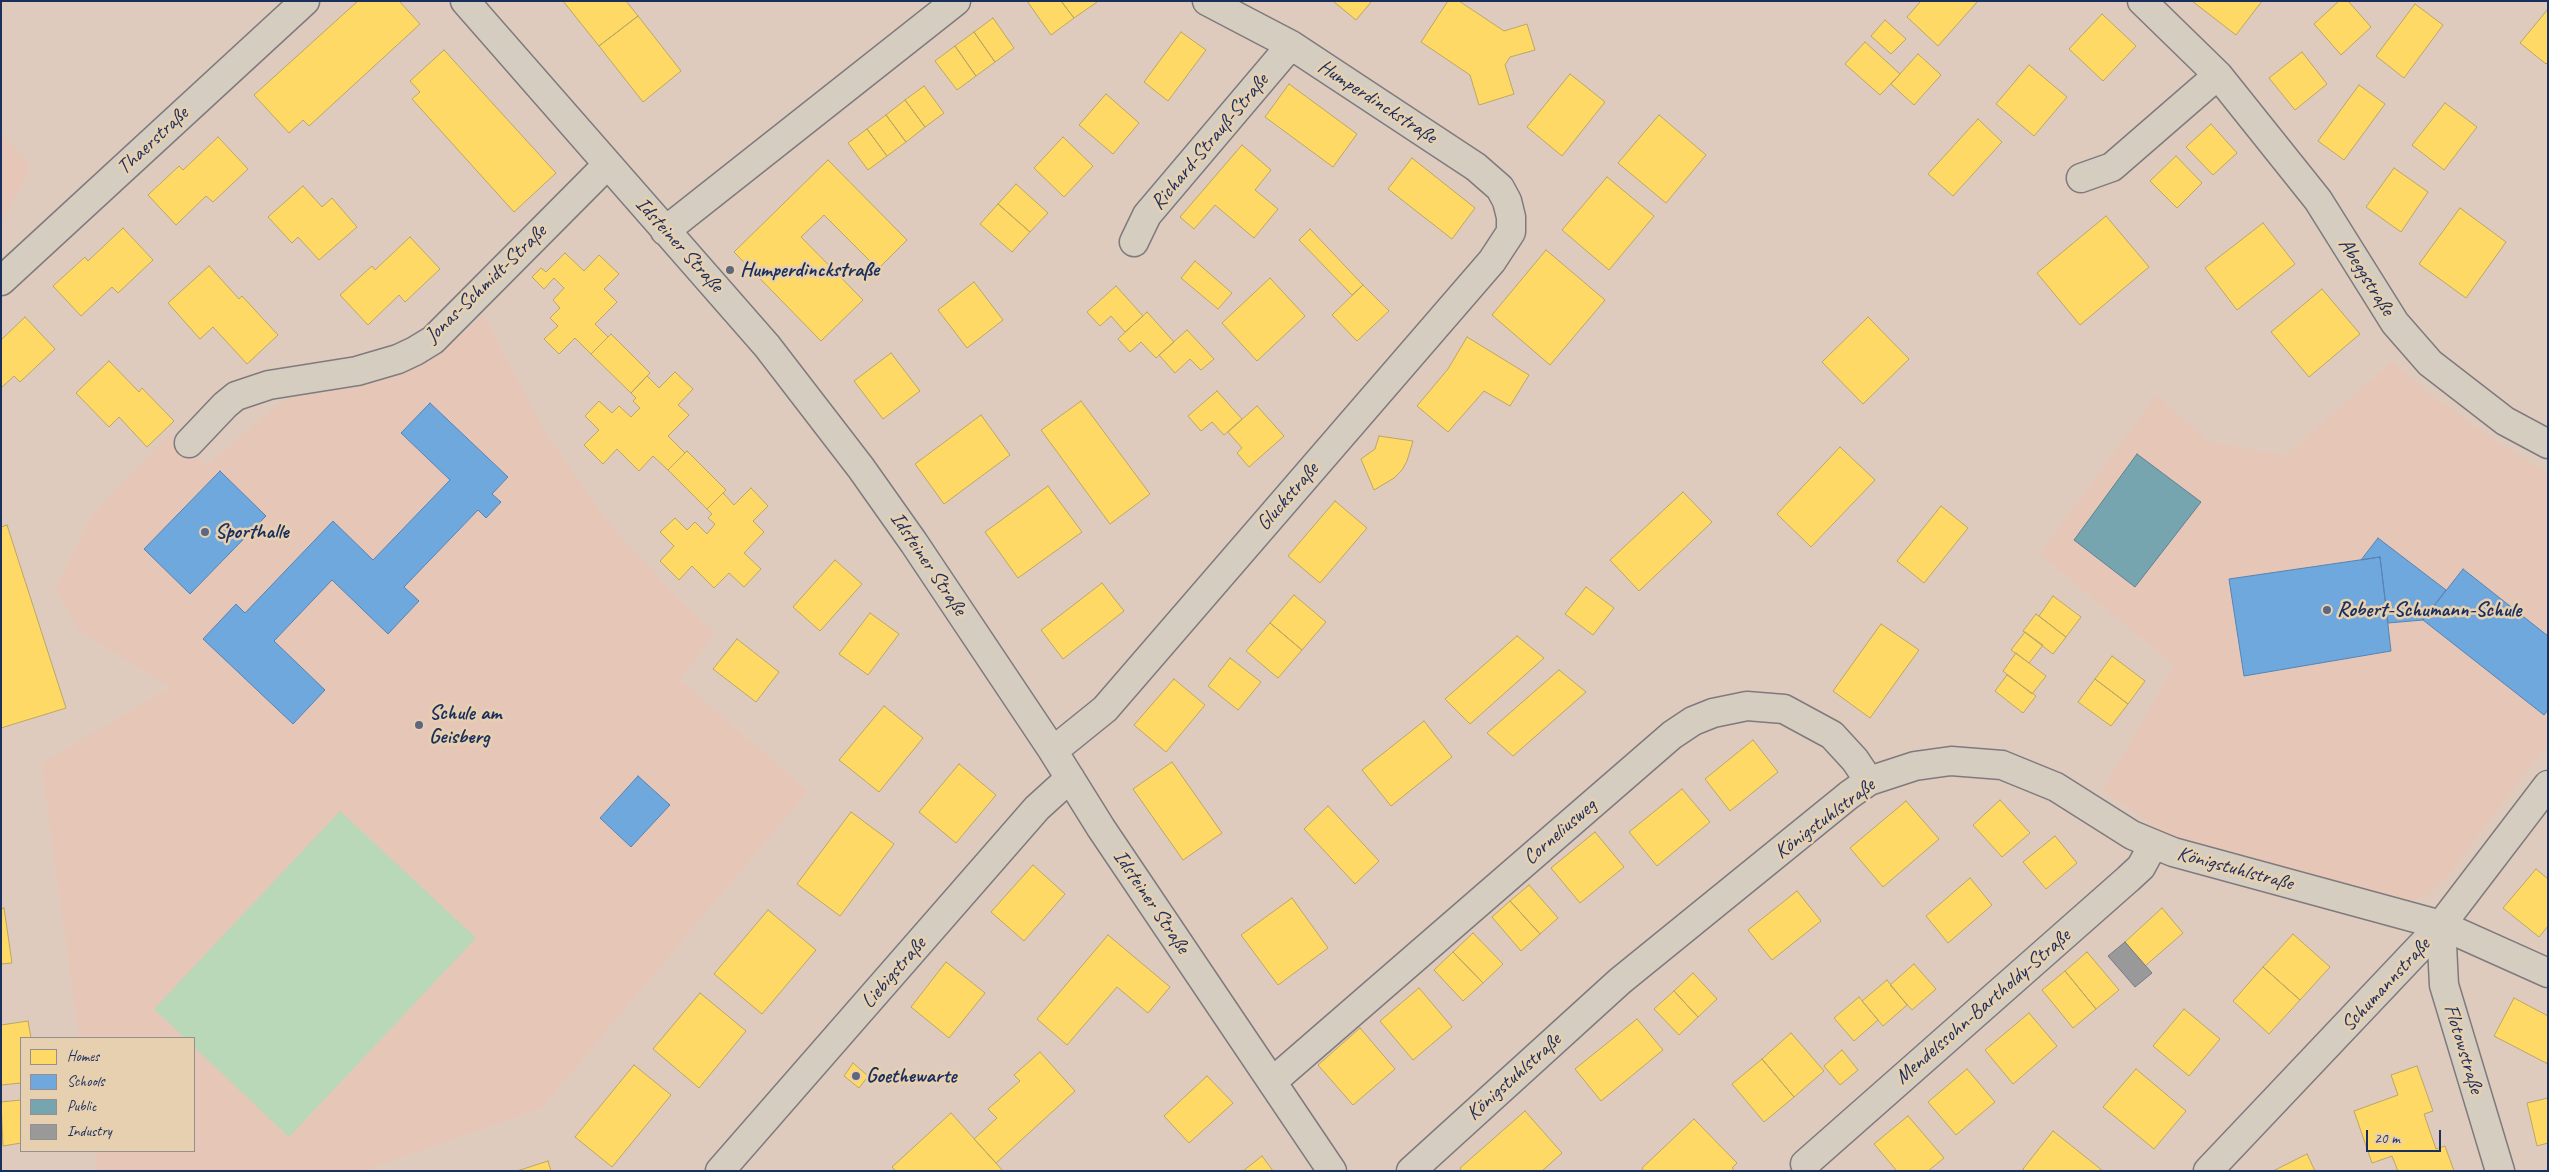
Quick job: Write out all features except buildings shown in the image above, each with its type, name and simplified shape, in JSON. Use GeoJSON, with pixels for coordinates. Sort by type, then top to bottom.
{"type":"FeatureCollection","features":[{"type":"Feature","properties":{"kind":"street","name":"Thaerstraße"},"geometry":{"type":"LineString","coordinates":[[1,281],[305,1]]}},
{"type":"Feature","properties":{"kind":"street","name":"Idsteiner Straße"},"geometry":{"type":"LineString","coordinates":[[465,1],[767,346],[850,453],[914,542],[1101,828],[1332,1171]]}},
{"type":"Feature","properties":{"kind":"street"},"geometry":{"type":"LineString","coordinates":[[665,231],[956,1]]}},
{"type":"Feature","properties":{"kind":"street","name":"Humperdinckstraße"},"geometry":{"type":"LineString","coordinates":[[1207,1],[1291,45],[1476,167],[1500,188],[1507,201],[1511,216],[1511,232]]}},
{"type":"Feature","properties":{"kind":"street","name":"Abeggstraße"},"geometry":{"type":"LineString","coordinates":[[2142,1],[2218,75],[2318,200],[2396,323],[2430,363],[2505,421],[2548,444]]}},
{"type":"Feature","properties":{"kind":"street","name":"Richard-Strauß-Straße"},"geometry":{"type":"LineString","coordinates":[[1134,242],[1147,216],[1291,45]]}},
{"type":"Feature","properties":{"kind":"street"},"geometry":{"type":"LineString","coordinates":[[2082,178],[2112,167],[2218,75]]}},
{"type":"Feature","properties":{"kind":"street","name":"Jonas-Schmidt-Straße"},"geometry":{"type":"LineString","coordinates":[[189,443],[236,396],[269,385],[357,371],[398,359],[421,348],[433,340],[607,165]]}},
{"type":"Feature","properties":{"kind":"street","name":"Gluckstraße"},"geometry":{"type":"LineString","coordinates":[[1053,752],[1105,709],[1485,268],[1511,232]]}},
{"type":"Feature","properties":{"kind":"street","name":"Corneliusweg"},"geometry":{"type":"LineString","coordinates":[[1272,1082],[1672,735],[1693,721],[1713,713],[1747,706],[1784,709],[1832,734],[1844,746],[1869,781]]}},
{"type":"Feature","properties":{"kind":"street","name":"Königstuhlstraße"},"geometry":{"type":"LineString","coordinates":[[1411,1171],[1620,981],[1869,781],[1915,766],[1951,761],[2002,765],[2056,786],[2132,835],[2153,845],[2441,925],[2548,973]]}},
{"type":"Feature","properties":{"kind":"street","name":"Liebigstraße"},"geometry":{"type":"LineString","coordinates":[[720,1171],[1037,808],[1070,778]]}},
{"type":"Feature","properties":{"kind":"street","name":"Schumannstraße"},"geometry":{"type":"LineString","coordinates":[[2208,1171],[2441,925],[2548,785]]}},
{"type":"Feature","properties":{"kind":"street","name":"Mendelssohn-Bartholdy-Straße"},"geometry":{"type":"LineString","coordinates":[[1805,1164],[2128,879],[2141,866],[2153,845]]}},
{"type":"Feature","properties":{"kind":"street","name":"Flotowstraße"},"geometry":{"type":"LineString","coordinates":[[2441,925],[2444,985],[2500,1171]]}},
{"type":"Feature","properties":{"kind":"shaded area"},"geometry":{"type":"Polygon","coordinates":[[[1,133],[31,166],[1,225],[1,133]]]}},
{"type":"Feature","properties":{"kind":"shaded area","name":"Schule am Geisberg"},"geometry":{"type":"Polygon","coordinates":[[[484,315],[544,430],[605,518],[671,591],[715,633],[680,679],[808,791],[542,1108],[364,1171],[97,1171],[94,1152],[195,1152],[195,1037],[79,1037],[41,764],[170,687],[79,631],[55,589],[90,517],[169,434],[207,465],[283,400],[376,380],[435,357],[484,315]]]}},
{"type":"Feature","properties":{"kind":"shaded area","name":"Robert-Schumann-Schule"},"geometry":{"type":"Polygon","coordinates":[[[2392,361],[2425,390],[2500,444],[2548,472],[2548,744],[2445,880],[2426,896],[2414,900],[2397,900],[2165,834],[2103,790],[2174,665],[2039,554],[2156,395],[2209,441],[2285,456],[2392,361]]]}},
{"type":"Feature","properties":{"kind":"green space"},"geometry":{"type":"Polygon","coordinates":[[[340,811],[476,938],[289,1137],[195,1048],[195,1037],[184,1037],[154,1009],[340,811]]]}},
{"type":"Feature","properties":{"kind":"place","name":"Humperdinckstraße"},"geometry":{"type":"Point","coordinates":[730,270]}},
{"type":"Feature","properties":{"kind":"place","name":"Sporthalle"},"geometry":{"type":"Point","coordinates":[205,532]}},
{"type":"Feature","properties":{"kind":"place","name":"Robert-Schumann-Schule"},"geometry":{"type":"Point","coordinates":[2327,610]}},
{"type":"Feature","properties":{"kind":"place","name":"Schule am Geisberg"},"geometry":{"type":"Point","coordinates":[419,725]}},
{"type":"Feature","properties":{"kind":"place","name":"Goethewarte"},"geometry":{"type":"Point","coordinates":[856,1076]}}]}
